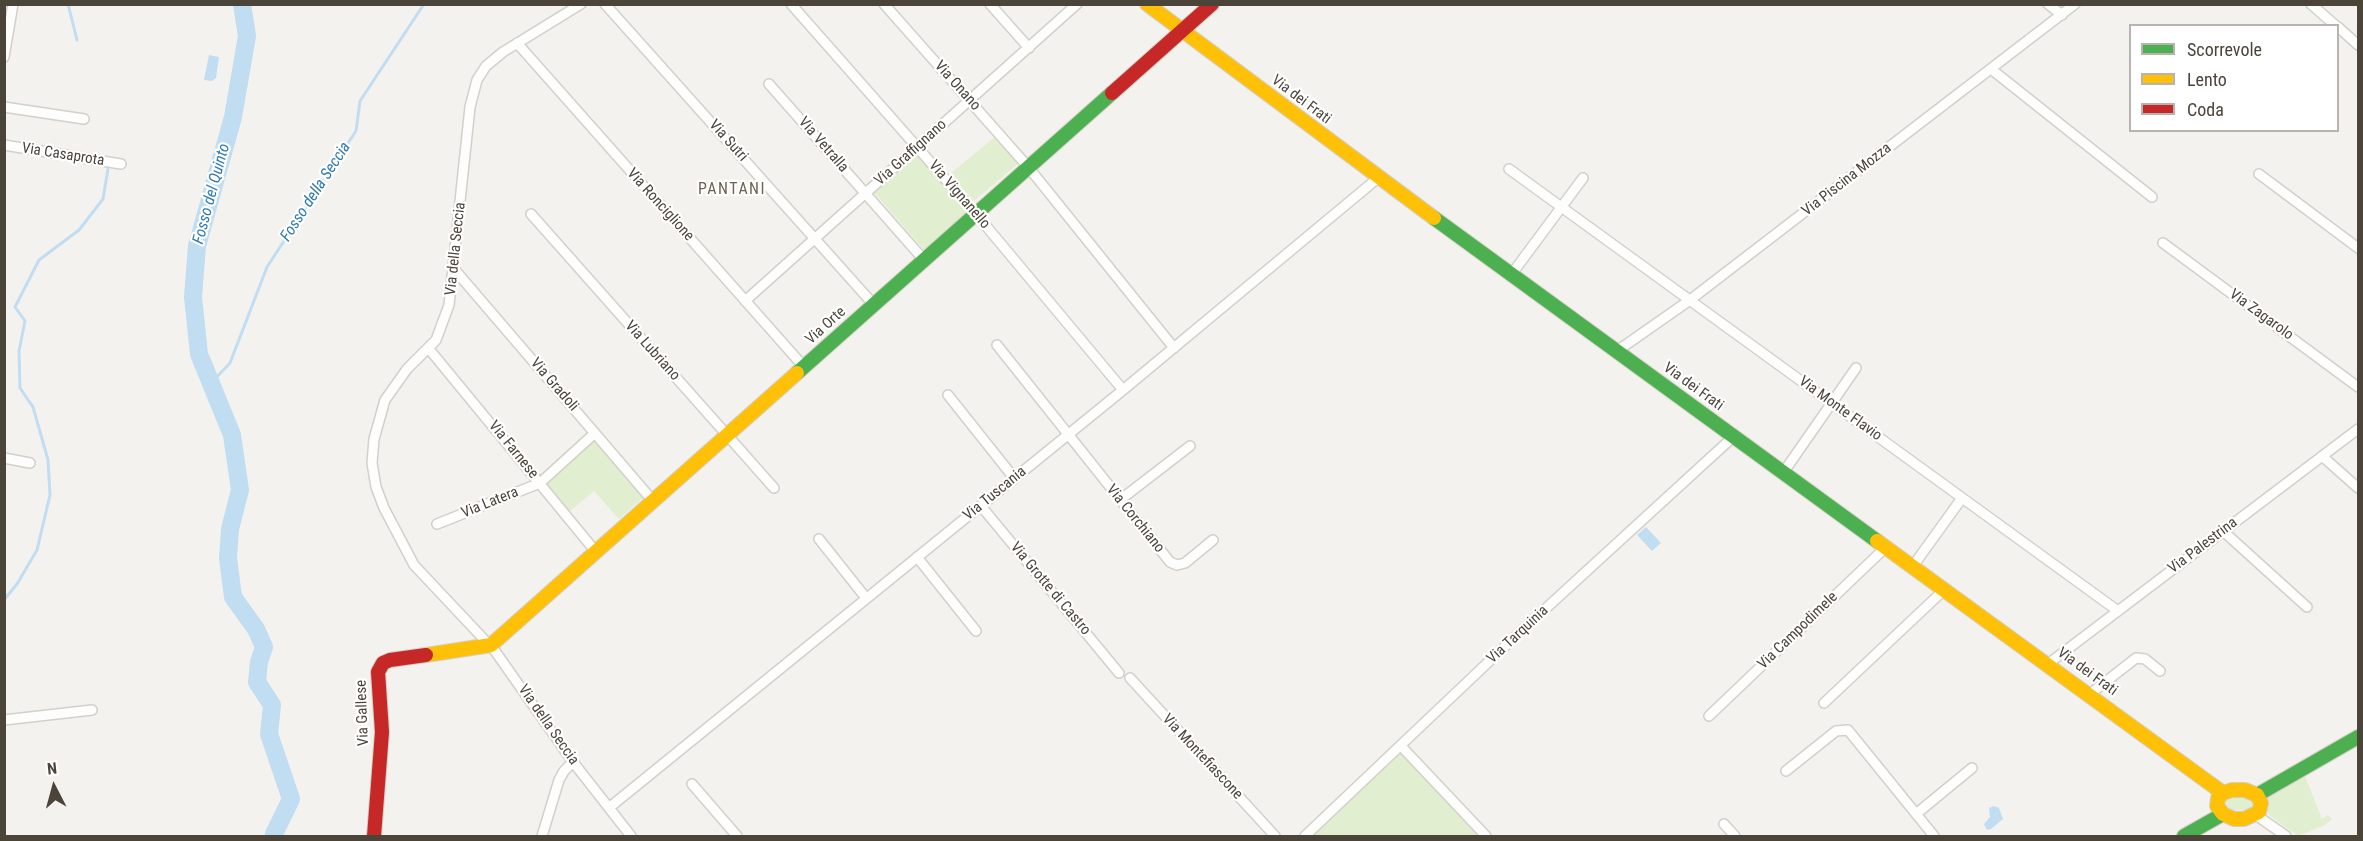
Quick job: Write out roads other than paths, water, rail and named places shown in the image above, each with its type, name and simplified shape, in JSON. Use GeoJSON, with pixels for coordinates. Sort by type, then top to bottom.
{"type":"FeatureCollection","features":[{"type":"Feature","properties":{"kind":"street"},"geometry":{"type":"LineString","coordinates":[[4,57],[13,4]]}},
{"type":"Feature","properties":{"kind":"street","name":"Via della Seccia"},"geometry":{"type":"LineString","coordinates":[[581,4],[563,17],[516,43],[486,66],[478,76],[473,89],[448,308],[438,337],[403,374],[382,406],[373,445],[372,463],[384,508],[417,569],[491,645],[573,762],[631,837]]}},
{"type":"Feature","properties":{"kind":"street","name":"Via Sutri"},"geometry":{"type":"LineString","coordinates":[[605,4],[874,305]]}},
{"type":"Feature","properties":{"kind":"street","name":"Via Vignanello"},"geometry":{"type":"LineString","coordinates":[[790,4],[976,214],[1123,390]]}},
{"type":"Feature","properties":{"kind":"street","name":"Via Onano"},"geometry":{"type":"LineString","coordinates":[[884,4],[1029,168],[1174,348]]}},
{"type":"Feature","properties":{"kind":"street"},"geometry":{"type":"LineString","coordinates":[[990,4],[1029,48]]}},
{"type":"Feature","properties":{"kind":"street","name":"Via Graffignano"},"geometry":{"type":"LineString","coordinates":[[745,301],[1077,4]]}},
{"type":"Feature","properties":{"kind":"street","name":"Via dei Frati"},"geometry":{"type":"LineString","coordinates":[[1147,4],[1378,178],[2223,793]]}},
{"type":"Feature","properties":{"kind":"street","name":"Via Orte"},"geometry":{"type":"LineString","coordinates":[[491,645],[1212,4]]}},
{"type":"Feature","properties":{"kind":"street"},"geometry":{"type":"LineString","coordinates":[[2048,4],[2062,15]]}},
{"type":"Feature","properties":{"kind":"street","name":"Via Piscina Mozza"},"geometry":{"type":"LineString","coordinates":[[1617,351],[1690,300],[2075,4]]}},
{"type":"Feature","properties":{"kind":"street"},"geometry":{"type":"LineString","coordinates":[[2311,4],[2335,24]]}},
{"type":"Feature","properties":{"kind":"street"},"geometry":{"type":"LineString","coordinates":[[2339,28],[2358,45]]}},
{"type":"Feature","properties":{"kind":"street","name":"Via Ronciglione"},"geometry":{"type":"LineString","coordinates":[[516,43],[804,367]]}},
{"type":"Feature","properties":{"kind":"street"},"geometry":{"type":"LineString","coordinates":[[1991,69],[2152,197]]}},
{"type":"Feature","properties":{"kind":"street","name":"Via Vetralla"},"geometry":{"type":"LineString","coordinates":[[769,84],[924,260]]}},
{"type":"Feature","properties":{"kind":"street"},"geometry":{"type":"LineString","coordinates":[[4,106],[84,119]]}},
{"type":"Feature","properties":{"kind":"street","name":"Via Casaprota"},"geometry":{"type":"LineString","coordinates":[[4,145],[121,164]]}},
{"type":"Feature","properties":{"kind":"street","name":"Via Monte Flavio"},"geometry":{"type":"LineString","coordinates":[[1509,169],[2118,611]]}},
{"type":"Feature","properties":{"kind":"street"},"geometry":{"type":"LineString","coordinates":[[2259,174],[2358,248]]}},
{"type":"Feature","properties":{"kind":"street","name":"Via Tuscania"},"geometry":{"type":"LineString","coordinates":[[610,807],[1123,390],[1378,178]]}},
{"type":"Feature","properties":{"kind":"street"},"geometry":{"type":"LineString","coordinates":[[1511,275],[1583,178]]}},
{"type":"Feature","properties":{"kind":"street","name":"Via Lubriano"},"geometry":{"type":"LineString","coordinates":[[531,214],[774,488]]}},
{"type":"Feature","properties":{"kind":"street","name":"Via Zagarolo"},"geometry":{"type":"LineString","coordinates":[[2163,243],[2358,387]]}},
{"type":"Feature","properties":{"kind":"street","name":"Via Gradoli"},"geometry":{"type":"LineString","coordinates":[[454,269],[653,501]]}},
{"type":"Feature","properties":{"kind":"street","name":"Via Corchiano"},"geometry":{"type":"LineString","coordinates":[[997,345],[1168,561],[1175,565],[1187,562],[1213,540]]}},
{"type":"Feature","properties":{"kind":"street","name":"Via Farnese"},"geometry":{"type":"LineString","coordinates":[[429,349],[596,552]]}},
{"type":"Feature","properties":{"kind":"street"},"geometry":{"type":"LineString","coordinates":[[1783,473],[1856,368]]}},
{"type":"Feature","properties":{"kind":"street"},"geometry":{"type":"LineString","coordinates":[[948,395],[1014,478]]}},
{"type":"Feature","properties":{"kind":"street","name":"Via Palestrina"},"geometry":{"type":"LineString","coordinates":[[2048,664],[2358,429]]}},
{"type":"Feature","properties":{"kind":"street","name":"Via Latera"},"geometry":{"type":"LineString","coordinates":[[437,524],[540,483],[595,433]]}},
{"type":"Feature","properties":{"kind":"street","name":"Via Tarquinia"},"geometry":{"type":"LineString","coordinates":[[1305,837],[1519,633],[1733,437]]}},
{"type":"Feature","properties":{"kind":"street"},"geometry":{"type":"LineString","coordinates":[[1120,500],[1190,446]]}},
{"type":"Feature","properties":{"kind":"street"},"geometry":{"type":"LineString","coordinates":[[2322,456],[2358,488]]}},
{"type":"Feature","properties":{"kind":"street"},"geometry":{"type":"LineString","coordinates":[[4,458],[30,463]]}},
{"type":"Feature","properties":{"kind":"street"},"geometry":{"type":"LineString","coordinates":[[1913,566],[1962,498]]}},
{"type":"Feature","properties":{"kind":"street","name":"Via Grotte di Castro"},"geometry":{"type":"LineString","coordinates":[[981,506],[1119,673]]}},
{"type":"Feature","properties":{"kind":"street"},"geometry":{"type":"LineString","coordinates":[[2223,531],[2307,607]]}},
{"type":"Feature","properties":{"kind":"street"},"geometry":{"type":"LineString","coordinates":[[819,539],[866,598]]}},
{"type":"Feature","properties":{"kind":"street","name":"Via Campodimele"},"geometry":{"type":"LineString","coordinates":[[1709,716],[1886,547]]}},
{"type":"Feature","properties":{"kind":"street"},"geometry":{"type":"LineString","coordinates":[[917,557],[976,631]]}},
{"type":"Feature","properties":{"kind":"street"},"geometry":{"type":"LineString","coordinates":[[1824,703],[1945,589]]}},
{"type":"Feature","properties":{"kind":"street","name":"Via Gallese"},"geometry":{"type":"LineString","coordinates":[[374,837],[382,732],[378,675],[381,665],[390,660],[491,645]]}},
{"type":"Feature","properties":{"kind":"street"},"geometry":{"type":"LineString","coordinates":[[2090,694],[2136,658],[2145,659],[2160,671]]}},
{"type":"Feature","properties":{"kind":"street","name":"Via Montefiascone"},"geometry":{"type":"LineString","coordinates":[[1130,678],[1275,837]]}},
{"type":"Feature","properties":{"kind":"street"},"geometry":{"type":"LineString","coordinates":[[4,720],[92,710]]}},
{"type":"Feature","properties":{"kind":"street"},"geometry":{"type":"LineString","coordinates":[[1786,771],[1836,731],[1848,730],[1934,837]]}},
{"type":"Feature","properties":{"kind":"street"},"geometry":{"type":"LineString","coordinates":[[2257,795],[2261,806],[2256,815],[2239,819],[2223,814],[2217,803],[2223,793],[2241,790],[2257,795],[2358,737]]}},
{"type":"Feature","properties":{"kind":"street"},"geometry":{"type":"LineString","coordinates":[[1401,746],[1486,837]]}},
{"type":"Feature","properties":{"kind":"street"},"geometry":{"type":"LineString","coordinates":[[542,837],[559,780],[573,762]]}},
{"type":"Feature","properties":{"kind":"street"},"geometry":{"type":"LineString","coordinates":[[1916,814],[1972,768]]}},
{"type":"Feature","properties":{"kind":"street"},"geometry":{"type":"LineString","coordinates":[[692,784],[737,837]]}},
{"type":"Feature","properties":{"kind":"street"},"geometry":{"type":"LineString","coordinates":[[2184,837],[2223,814]]}},
{"type":"Feature","properties":{"kind":"street"},"geometry":{"type":"LineString","coordinates":[[2256,815],[2286,837]]}},
{"type":"Feature","properties":{"kind":"street"},"geometry":{"type":"LineString","coordinates":[[1724,824],[1735,837]]}},
{"type":"Feature","properties":{"kind":"water"},"geometry":{"type":"Polygon","coordinates":[[[209,55],[219,57],[216,78],[212,81],[204,80],[209,55]]]}},
{"type":"Feature","properties":{"kind":"water"},"geometry":{"type":"Polygon","coordinates":[[[1646,527],[1661,543],[1652,551],[1637,535],[1646,527]]]}},
{"type":"Feature","properties":{"kind":"water"},"geometry":{"type":"Polygon","coordinates":[[[1994,806],[1999,808],[2003,819],[1987,830],[1984,824],[1990,817],[1989,808],[1994,806]]]}},
{"type":"Feature","properties":{"kind":"waterway"},"geometry":{"type":"LineString","coordinates":[[68,4],[77,40]]}},
{"type":"Feature","properties":{"kind":"waterway","name":"Fosso del Quinto"},"geometry":{"type":"LineString","coordinates":[[242,4],[247,36],[233,117],[197,246],[193,297],[199,354],[232,435],[240,490],[230,529],[228,558],[233,597],[256,629],[264,647],[259,662],[257,682],[272,705],[269,734],[291,799],[275,836]]}},
{"type":"Feature","properties":{"kind":"waterway","name":"Fosso della Seccia"},"geometry":{"type":"LineString","coordinates":[[212,382],[230,363],[267,267],[356,131],[360,101],[424,4]]}},
{"type":"Feature","properties":{"kind":"waterway"},"geometry":{"type":"LineString","coordinates":[[4,600],[17,584],[37,550],[50,495],[48,460],[33,407],[20,388],[19,351],[25,321],[15,307],[39,260],[79,230],[103,199],[108,169]]}},
{"type":"Feature","properties":{"kind":"district","name":"PANTANI"},"geometry":{"type":"Point","coordinates":[732,190]}}]}
